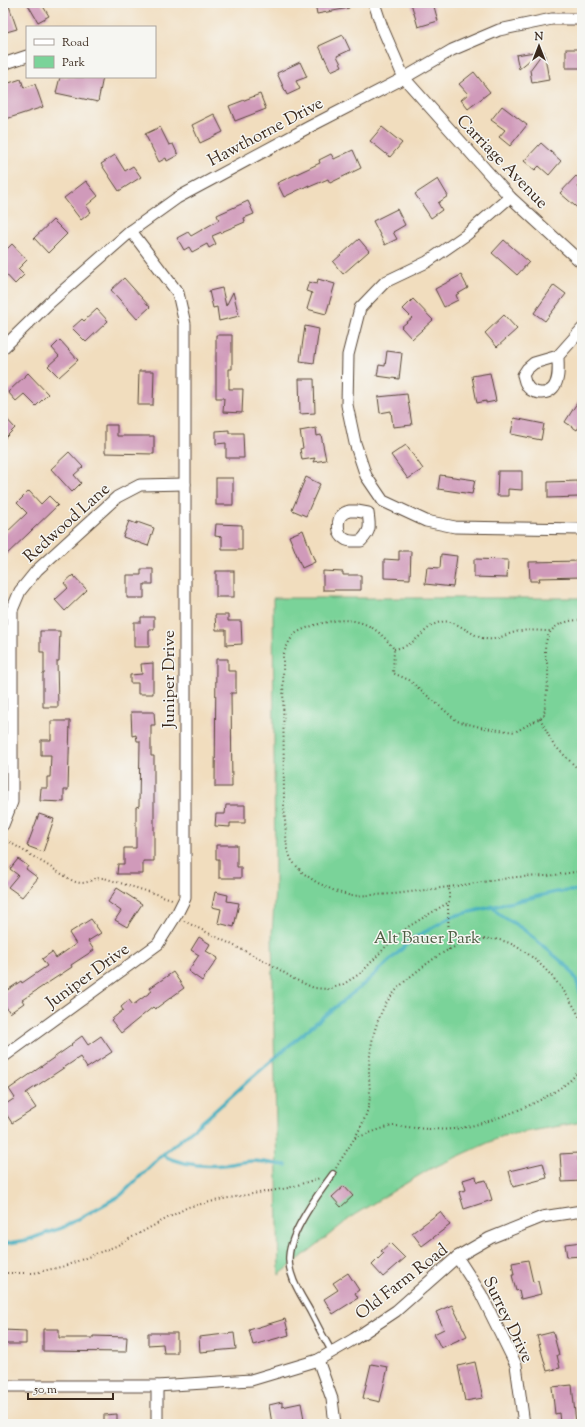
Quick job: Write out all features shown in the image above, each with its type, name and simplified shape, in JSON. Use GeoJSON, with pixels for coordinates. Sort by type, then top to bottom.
{"type":"FeatureCollection","features":[{"type":"Feature","properties":{"kind":"street","name":"Carriage Avenue"},"geometry":{"type":"LineString","coordinates":[[374,3],[382,27],[404,78],[510,197],[582,263]]}},
{"type":"Feature","properties":{"kind":"street","name":"Hawthorne Drive"},"geometry":{"type":"LineString","coordinates":[[3,348],[48,304],[131,231],[183,195],[356,102],[404,78],[452,50],[499,30],[552,18],[582,19]]}},
{"type":"Feature","properties":{"kind":"street"},"geometry":{"type":"LineString","coordinates":[[3,64],[26,56]]}},
{"type":"Feature","properties":{"kind":"street"},"geometry":{"type":"LineString","coordinates":[[510,197],[466,235],[427,262],[385,282],[360,308],[348,354],[347,405],[355,443],[366,476],[383,501],[426,521],[455,527],[582,529]]}},
{"type":"Feature","properties":{"kind":"street","name":"Juniper Drive"},"geometry":{"type":"LineString","coordinates":[[3,1057],[158,944],[185,898],[185,324],[178,294],[131,231]]}},
{"type":"Feature","properties":{"kind":"street"},"geometry":{"type":"LineString","coordinates":[[558,356],[582,329]]}},
{"type":"Feature","properties":{"kind":"street","name":"Redwood Lane"},"geometry":{"type":"LineString","coordinates":[[3,825],[12,802],[7,695],[12,610],[20,591],[37,570],[117,497],[140,485],[185,484]]}},
{"type":"Feature","properties":{"kind":"street"},"geometry":{"type":"LineString","coordinates":[[368,513],[383,501]]}},
{"type":"Feature","properties":{"kind":"street","name":"Old Farm Road"},"geometry":{"type":"LineString","coordinates":[[3,1386],[157,1386],[251,1380],[318,1360],[396,1311],[457,1257],[490,1238],[542,1217],[582,1211]]}},
{"type":"Feature","properties":{"kind":"street","name":"Surrey Drive"},"geometry":{"type":"LineString","coordinates":[[457,1257],[481,1294],[516,1365],[524,1424]]}},
{"type":"Feature","properties":{"kind":"street"},"geometry":{"type":"LineString","coordinates":[[318,1360],[332,1399],[335,1424]]}},
{"type":"Feature","properties":{"kind":"street"},"geometry":{"type":"LineString","coordinates":[[157,1386],[157,1424]]}},
{"type":"Feature","properties":{"kind":"lane"},"geometry":{"type":"LineString","coordinates":[[332,1352],[294,1281],[289,1258],[290,1247],[295,1235],[311,1205],[333,1174]]}},
{"type":"Feature","properties":{"kind":"path"},"geometry":{"type":"LineString","coordinates":[[394,649],[401,648],[412,643],[433,626],[442,621],[456,624],[480,638],[493,640],[517,631],[550,631],[571,620],[582,620]]}},
{"type":"Feature","properties":{"kind":"path"},"geometry":{"type":"LineString","coordinates":[[550,631],[545,651],[548,671],[544,716],[515,732],[484,728],[457,721],[409,680],[393,673],[394,649],[383,635],[369,626],[356,621],[330,621],[309,627],[296,633],[288,644],[283,655],[284,798],[286,849],[292,861],[303,873],[316,882],[335,891],[351,896],[394,894],[516,877],[548,876],[582,871]]}},
{"type":"Feature","properties":{"kind":"path"},"geometry":{"type":"LineString","coordinates":[[540,718],[553,744],[582,773]]}},
{"type":"Feature","properties":{"kind":"path"},"geometry":{"type":"LineString","coordinates":[[3,838],[80,883],[87,883],[98,878],[104,878],[172,899]]}},
{"type":"Feature","properties":{"kind":"path"},"geometry":{"type":"LineString","coordinates":[[449,887],[449,950]]}},
{"type":"Feature","properties":{"kind":"path"},"geometry":{"type":"LineString","coordinates":[[183,921],[269,963],[294,980],[314,988],[328,989],[342,985],[361,972],[395,937],[449,903]]}},
{"type":"Feature","properties":{"kind":"path"},"geometry":{"type":"LineString","coordinates":[[3,1273],[34,1273],[65,1266],[116,1246],[188,1207],[222,1199],[288,1188],[333,1174],[356,1138],[369,1104],[370,1055],[378,1020],[388,999],[431,960],[462,944],[487,938],[495,938],[515,946],[546,970],[578,1011],[582,1022]]}},
{"type":"Feature","properties":{"kind":"path"},"geometry":{"type":"LineString","coordinates":[[356,1138],[394,1126],[423,1129],[454,1129],[491,1121],[522,1109],[551,1094],[568,1082],[582,1065]]}},
{"type":"Feature","properties":{"kind":"green space","name":"Alt Bauer Park"},"geometry":{"type":"Polygon","coordinates":[[[273,598],[582,598],[582,1122],[503,1136],[428,1170],[354,1215],[279,1275],[272,934],[275,889],[273,598]]]}},
{"type":"Feature","properties":{"kind":"building"},"geometry":{"type":"Polygon","coordinates":[[[3,3],[8,3],[17,29],[3,33],[3,3]]]}},
{"type":"Feature","properties":{"kind":"building"},"geometry":{"type":"Polygon","coordinates":[[[27,3],[41,3],[49,16],[38,22],[27,3]]]}},
{"type":"Feature","properties":{"kind":"building"},"geometry":{"type":"Polygon","coordinates":[[[315,3],[349,3],[349,8],[317,14],[315,3]]]}},
{"type":"Feature","properties":{"kind":"building"},"geometry":{"type":"Polygon","coordinates":[[[411,3],[433,3],[438,21],[418,27],[411,3]]]}},
{"type":"Feature","properties":{"kind":"building"},"geometry":{"type":"Polygon","coordinates":[[[343,35],[350,50],[337,56],[342,66],[331,71],[319,46],[343,35]]]}},
{"type":"Feature","properties":{"kind":"building"},"geometry":{"type":"Polygon","coordinates":[[[566,49],[582,49],[582,68],[566,68],[566,49]]]}},
{"type":"Feature","properties":{"kind":"building"},"geometry":{"type":"Polygon","coordinates":[[[541,51],[519,69],[516,55],[541,51]]]}},
{"type":"Feature","properties":{"kind":"building"},"geometry":{"type":"Polygon","coordinates":[[[544,51],[549,80],[532,83],[530,70],[544,51]]]}},
{"type":"Feature","properties":{"kind":"building"},"geometry":{"type":"Polygon","coordinates":[[[300,62],[307,77],[296,81],[300,89],[287,95],[277,73],[300,62]]]}},
{"type":"Feature","properties":{"kind":"building"},"geometry":{"type":"Polygon","coordinates":[[[474,72],[490,92],[468,109],[461,100],[468,94],[459,84],[474,72]]]}},
{"type":"Feature","properties":{"kind":"building"},"geometry":{"type":"Polygon","coordinates":[[[60,78],[103,78],[98,102],[56,93],[60,78]]]}},
{"type":"Feature","properties":{"kind":"building"},"geometry":{"type":"Polygon","coordinates":[[[21,79],[24,88],[35,84],[43,107],[3,120],[3,96],[6,95],[3,85],[21,79]]]}},
{"type":"Feature","properties":{"kind":"building"},"geometry":{"type":"Polygon","coordinates":[[[260,94],[266,109],[235,121],[229,106],[260,94]]]}},
{"type":"Feature","properties":{"kind":"building"},"geometry":{"type":"Polygon","coordinates":[[[502,106],[527,125],[510,146],[499,137],[505,130],[491,120],[502,106]]]}},
{"type":"Feature","properties":{"kind":"building"},"geometry":{"type":"Polygon","coordinates":[[[214,114],[223,132],[200,143],[192,125],[214,114]]]}},
{"type":"Feature","properties":{"kind":"building"},"geometry":{"type":"Polygon","coordinates":[[[160,127],[169,145],[173,144],[178,155],[167,161],[166,158],[159,162],[145,134],[160,127]]]}},
{"type":"Feature","properties":{"kind":"building"},"geometry":{"type":"Polygon","coordinates":[[[382,127],[402,143],[390,157],[370,141],[382,127]]]}},
{"type":"Feature","properties":{"kind":"building"},"geometry":{"type":"Polygon","coordinates":[[[541,143],[561,161],[549,175],[539,166],[535,170],[524,161],[541,143]]]}},
{"type":"Feature","properties":{"kind":"building"},"geometry":{"type":"Polygon","coordinates":[[[353,150],[361,168],[330,183],[328,179],[309,187],[309,185],[284,197],[277,183],[320,163],[319,160],[331,154],[334,159],[353,150]]]}},
{"type":"Feature","properties":{"kind":"building"},"geometry":{"type":"Polygon","coordinates":[[[115,155],[125,171],[133,166],[141,177],[119,191],[101,164],[115,155]]]}},
{"type":"Feature","properties":{"kind":"building"},"geometry":{"type":"Polygon","coordinates":[[[576,176],[582,181],[578,187],[582,191],[582,212],[560,193],[576,176]]]}},
{"type":"Feature","properties":{"kind":"building"},"geometry":{"type":"Polygon","coordinates":[[[438,179],[448,196],[438,203],[442,210],[431,218],[415,194],[438,179]]]}},
{"type":"Feature","properties":{"kind":"building"},"geometry":{"type":"Polygon","coordinates":[[[86,181],[98,196],[86,206],[91,212],[81,220],[64,198],[86,181]]]}},
{"type":"Feature","properties":{"kind":"building"},"geometry":{"type":"Polygon","coordinates":[[[248,201],[254,214],[244,218],[245,222],[212,236],[216,244],[209,248],[207,244],[192,252],[189,247],[184,250],[177,238],[188,232],[191,236],[219,220],[217,215],[248,201]]]}},
{"type":"Feature","properties":{"kind":"building"},"geometry":{"type":"Polygon","coordinates":[[[397,209],[405,225],[393,232],[397,239],[385,245],[373,221],[397,209]]]}},
{"type":"Feature","properties":{"kind":"building"},"geometry":{"type":"Polygon","coordinates":[[[53,220],[67,234],[48,253],[34,238],[53,220]]]}},
{"type":"Feature","properties":{"kind":"building"},"geometry":{"type":"Polygon","coordinates":[[[359,239],[369,251],[343,274],[333,262],[359,239]]]}},
{"type":"Feature","properties":{"kind":"building"},"geometry":{"type":"Polygon","coordinates":[[[504,240],[529,262],[517,275],[492,253],[504,240]]]}},
{"type":"Feature","properties":{"kind":"building"},"geometry":{"type":"Polygon","coordinates":[[[12,244],[27,260],[18,269],[24,275],[15,284],[3,271],[3,253],[12,244]]]}},
{"type":"Feature","properties":{"kind":"building"},"geometry":{"type":"Polygon","coordinates":[[[461,275],[468,288],[456,295],[458,300],[444,307],[435,289],[461,275]]]}},
{"type":"Feature","properties":{"kind":"building"},"geometry":{"type":"Polygon","coordinates":[[[124,278],[150,307],[137,319],[111,290],[124,278]]]}},
{"type":"Feature","properties":{"kind":"building"},"geometry":{"type":"Polygon","coordinates":[[[318,279],[335,284],[326,314],[307,309],[312,293],[306,291],[309,282],[317,284],[318,279]]]}},
{"type":"Feature","properties":{"kind":"building"},"geometry":{"type":"Polygon","coordinates":[[[554,285],[566,294],[545,321],[534,313],[554,285]]]}},
{"type":"Feature","properties":{"kind":"building"},"geometry":{"type":"Polygon","coordinates":[[[222,288],[226,306],[233,292],[239,316],[219,321],[217,307],[213,308],[209,291],[222,288]]]}},
{"type":"Feature","properties":{"kind":"building"},"geometry":{"type":"Polygon","coordinates":[[[413,299],[433,320],[412,339],[401,327],[412,318],[403,309],[413,299]]]}},
{"type":"Feature","properties":{"kind":"building"},"geometry":{"type":"Polygon","coordinates":[[[97,309],[108,321],[86,342],[72,328],[82,319],[84,321],[97,309]]]}},
{"type":"Feature","properties":{"kind":"building"},"geometry":{"type":"Polygon","coordinates":[[[504,315],[517,329],[497,347],[485,333],[504,315]]]}},
{"type":"Feature","properties":{"kind":"building"},"geometry":{"type":"Polygon","coordinates":[[[305,326],[319,329],[314,363],[300,361],[305,326]]]}},
{"type":"Feature","properties":{"kind":"building"},"geometry":{"type":"Polygon","coordinates":[[[216,335],[232,335],[232,369],[229,369],[229,389],[243,389],[242,413],[223,412],[224,398],[216,398],[216,335]]]}},
{"type":"Feature","properties":{"kind":"building"},"geometry":{"type":"Polygon","coordinates":[[[60,340],[78,360],[59,377],[48,366],[59,356],[52,348],[60,340]]]}},
{"type":"Feature","properties":{"kind":"building"},"geometry":{"type":"Polygon","coordinates":[[[387,351],[402,353],[399,379],[377,376],[379,365],[385,366],[387,351]]]}},
{"type":"Feature","properties":{"kind":"building"},"geometry":{"type":"Polygon","coordinates":[[[139,371],[154,371],[153,405],[138,405],[139,371]]]}},
{"type":"Feature","properties":{"kind":"building"},"geometry":{"type":"Polygon","coordinates":[[[28,373],[48,394],[36,406],[24,394],[16,401],[8,392],[28,373]]]}},
{"type":"Feature","properties":{"kind":"building"},"geometry":{"type":"Polygon","coordinates":[[[490,373],[496,401],[477,403],[472,376],[490,373]]]}},
{"type":"Feature","properties":{"kind":"building"},"geometry":{"type":"Polygon","coordinates":[[[299,379],[314,379],[315,413],[300,414],[299,379]]]}},
{"type":"Feature","properties":{"kind":"building"},"geometry":{"type":"Polygon","coordinates":[[[407,394],[412,425],[393,427],[391,411],[380,413],[378,397],[407,394]]]}},
{"type":"Feature","properties":{"kind":"building"},"geometry":{"type":"Polygon","coordinates":[[[582,395],[582,422],[577,430],[565,422],[582,395]]]}},
{"type":"Feature","properties":{"kind":"building"},"geometry":{"type":"Polygon","coordinates":[[[3,415],[15,428],[3,440],[3,415]]]}},
{"type":"Feature","properties":{"kind":"building"},"geometry":{"type":"Polygon","coordinates":[[[514,418],[544,424],[541,440],[511,434],[514,418]]]}},
{"type":"Feature","properties":{"kind":"building"},"geometry":{"type":"Polygon","coordinates":[[[105,425],[117,425],[117,436],[154,436],[154,454],[105,453],[105,425]]]}},
{"type":"Feature","properties":{"kind":"building"},"geometry":{"type":"Polygon","coordinates":[[[316,428],[317,436],[321,435],[326,460],[313,462],[315,458],[302,460],[300,449],[303,448],[300,431],[316,428]]]}},
{"type":"Feature","properties":{"kind":"building"},"geometry":{"type":"Polygon","coordinates":[[[229,430],[229,433],[243,433],[244,458],[226,458],[226,443],[216,444],[216,431],[229,430]]]}},
{"type":"Feature","properties":{"kind":"building"},"geometry":{"type":"Polygon","coordinates":[[[406,445],[423,469],[408,479],[391,455],[406,445]]]}},
{"type":"Feature","properties":{"kind":"building"},"geometry":{"type":"Polygon","coordinates":[[[69,452],[83,467],[74,475],[81,483],[72,492],[51,469],[69,452]]]}},
{"type":"Feature","properties":{"kind":"building"},"geometry":{"type":"Polygon","coordinates":[[[498,471],[522,471],[522,490],[508,489],[508,496],[497,496],[498,471]]]}},
{"type":"Feature","properties":{"kind":"building"},"geometry":{"type":"Polygon","coordinates":[[[440,475],[475,480],[472,494],[438,489],[440,475]]]}},
{"type":"Feature","properties":{"kind":"building"},"geometry":{"type":"Polygon","coordinates":[[[306,477],[320,484],[306,516],[292,510],[306,477]]]}},
{"type":"Feature","properties":{"kind":"building"},"geometry":{"type":"Polygon","coordinates":[[[216,478],[233,478],[233,505],[216,505],[216,478]]]}},
{"type":"Feature","properties":{"kind":"building"},"geometry":{"type":"Polygon","coordinates":[[[578,481],[579,497],[548,498],[548,482],[578,481]]]}},
{"type":"Feature","properties":{"kind":"building"},"geometry":{"type":"Polygon","coordinates":[[[29,491],[41,504],[49,496],[58,505],[3,558],[3,536],[27,513],[17,503],[29,491]]]}},
{"type":"Feature","properties":{"kind":"building"},"geometry":{"type":"Polygon","coordinates":[[[129,521],[154,528],[148,546],[123,537],[129,521]]]}},
{"type":"Feature","properties":{"kind":"building"},"geometry":{"type":"Polygon","coordinates":[[[216,524],[242,525],[242,550],[222,550],[222,537],[215,536],[216,524]]]}},
{"type":"Feature","properties":{"kind":"building"},"geometry":{"type":"Polygon","coordinates":[[[303,530],[315,562],[302,568],[289,536],[303,530]]]}},
{"type":"Feature","properties":{"kind":"building"},"geometry":{"type":"Polygon","coordinates":[[[399,551],[411,551],[410,579],[384,578],[384,559],[399,560],[399,551]]]}},
{"type":"Feature","properties":{"kind":"building"},"geometry":{"type":"Polygon","coordinates":[[[441,554],[457,556],[453,587],[425,584],[427,567],[440,568],[441,554]]]}},
{"type":"Feature","properties":{"kind":"building"},"geometry":{"type":"Polygon","coordinates":[[[474,559],[508,560],[507,578],[474,577],[474,559]]]}},
{"type":"Feature","properties":{"kind":"building"},"geometry":{"type":"Polygon","coordinates":[[[582,561],[582,577],[539,578],[540,581],[530,581],[529,562],[582,561]]]}},
{"type":"Feature","properties":{"kind":"building"},"geometry":{"type":"Polygon","coordinates":[[[141,569],[153,569],[153,584],[144,584],[144,598],[127,598],[127,575],[141,575],[141,569]]]}},
{"type":"Feature","properties":{"kind":"building"},"geometry":{"type":"Polygon","coordinates":[[[216,571],[234,571],[234,597],[216,597],[216,571]]]}},
{"type":"Feature","properties":{"kind":"building"},"geometry":{"type":"Polygon","coordinates":[[[323,571],[343,572],[343,575],[361,575],[361,590],[323,590],[323,571]]]}},
{"type":"Feature","properties":{"kind":"building"},"geometry":{"type":"Polygon","coordinates":[[[73,575],[87,590],[65,611],[55,600],[68,588],[64,583],[73,575]]]}},
{"type":"Feature","properties":{"kind":"building"},"geometry":{"type":"Polygon","coordinates":[[[215,615],[228,615],[228,621],[241,621],[242,644],[226,645],[226,630],[216,630],[215,615]]]}},
{"type":"Feature","properties":{"kind":"building"},"geometry":{"type":"Polygon","coordinates":[[[141,617],[154,617],[154,629],[149,629],[149,647],[134,647],[134,622],[141,622],[141,617]]]}},
{"type":"Feature","properties":{"kind":"building"},"geometry":{"type":"Polygon","coordinates":[[[40,631],[60,631],[59,661],[57,661],[58,707],[43,707],[44,652],[40,652],[40,631]]]}},
{"type":"Feature","properties":{"kind":"building"},"geometry":{"type":"Polygon","coordinates":[[[216,659],[228,659],[228,671],[236,671],[236,693],[231,693],[232,787],[215,787],[216,659]]]}},
{"type":"Feature","properties":{"kind":"building"},"geometry":{"type":"Polygon","coordinates":[[[153,663],[153,694],[138,694],[138,683],[130,683],[130,675],[142,674],[141,664],[153,663]]]}},
{"type":"Feature","properties":{"kind":"building"},"geometry":{"type":"Polygon","coordinates":[[[131,712],[154,712],[155,725],[151,725],[151,756],[154,756],[154,861],[143,861],[143,874],[117,874],[118,864],[124,864],[124,848],[136,848],[136,807],[139,806],[140,741],[137,741],[136,735],[132,736],[131,712]]]}},
{"type":"Feature","properties":{"kind":"building"},"geometry":{"type":"Polygon","coordinates":[[[51,721],[70,721],[68,790],[64,790],[64,802],[40,801],[41,788],[47,788],[47,777],[50,777],[51,755],[41,755],[41,740],[51,740],[51,721]]]}},
{"type":"Feature","properties":{"kind":"building"},"geometry":{"type":"Polygon","coordinates":[[[226,805],[245,805],[245,823],[230,823],[230,827],[215,826],[216,814],[225,814],[226,805]]]}},
{"type":"Feature","properties":{"kind":"building"},"geometry":{"type":"Polygon","coordinates":[[[39,814],[54,819],[43,852],[27,846],[39,814]]]}},
{"type":"Feature","properties":{"kind":"building"},"geometry":{"type":"Polygon","coordinates":[[[216,845],[237,845],[237,867],[241,867],[241,878],[219,878],[219,859],[216,859],[216,845]]]}},
{"type":"Feature","properties":{"kind":"building"},"geometry":{"type":"Polygon","coordinates":[[[18,859],[28,866],[26,869],[38,878],[22,897],[8,887],[18,875],[10,869],[18,859]]]}},
{"type":"Feature","properties":{"kind":"building"},"geometry":{"type":"Polygon","coordinates":[[[117,888],[142,904],[127,927],[115,920],[121,911],[108,902],[117,888]]]}},
{"type":"Feature","properties":{"kind":"building"},"geometry":{"type":"Polygon","coordinates":[[[215,892],[228,895],[227,901],[239,903],[234,927],[218,923],[221,909],[212,907],[215,892]]]}},
{"type":"Feature","properties":{"kind":"building"},"geometry":{"type":"Polygon","coordinates":[[[91,919],[101,933],[88,941],[94,950],[71,965],[72,967],[22,1000],[24,1003],[10,1013],[3,1002],[3,993],[21,981],[22,983],[47,966],[42,959],[52,952],[56,958],[76,944],[69,933],[91,919]]]}},
{"type":"Feature","properties":{"kind":"building"},"geometry":{"type":"Polygon","coordinates":[[[199,937],[210,944],[206,951],[218,958],[202,981],[188,971],[199,955],[191,950],[199,937]]]}},
{"type":"Feature","properties":{"kind":"building"},"geometry":{"type":"Polygon","coordinates":[[[173,972],[184,988],[155,1009],[153,1007],[121,1033],[111,1020],[123,1010],[121,1007],[129,1000],[133,1005],[152,991],[150,988],[173,972]]]}},
{"type":"Feature","properties":{"kind":"building"},"geometry":{"type":"Polygon","coordinates":[[[82,1036],[88,1045],[101,1036],[112,1052],[87,1068],[80,1057],[26,1093],[36,1108],[12,1123],[3,1109],[3,1106],[15,1098],[9,1089],[72,1045],[71,1044],[82,1036]]]}},
{"type":"Feature","properties":{"kind":"building"},"geometry":{"type":"Polygon","coordinates":[[[578,1153],[578,1161],[582,1161],[582,1181],[562,1182],[560,1154],[578,1153]]]}},
{"type":"Feature","properties":{"kind":"building"},"geometry":{"type":"Polygon","coordinates":[[[543,1163],[547,1178],[513,1187],[509,1171],[543,1163]]]}},
{"type":"Feature","properties":{"kind":"building"},"geometry":{"type":"Polygon","coordinates":[[[476,1176],[477,1182],[486,1180],[492,1200],[464,1209],[459,1192],[466,1190],[463,1180],[476,1176]]]}},
{"type":"Feature","properties":{"kind":"building"},"geometry":{"type":"Polygon","coordinates":[[[344,1186],[353,1196],[341,1207],[332,1197],[344,1186]]]}},
{"type":"Feature","properties":{"kind":"building"},"geometry":{"type":"Polygon","coordinates":[[[440,1212],[450,1225],[422,1246],[412,1233],[440,1212]]]}},
{"type":"Feature","properties":{"kind":"building"},"geometry":{"type":"Polygon","coordinates":[[[582,1242],[582,1256],[567,1257],[565,1244],[582,1242]]]}},
{"type":"Feature","properties":{"kind":"building"},"geometry":{"type":"Polygon","coordinates":[[[390,1243],[405,1258],[383,1277],[372,1265],[384,1253],[381,1251],[390,1243]]]}},
{"type":"Feature","properties":{"kind":"building"},"geometry":{"type":"Polygon","coordinates":[[[528,1260],[533,1282],[538,1281],[541,1294],[521,1299],[519,1290],[516,1291],[512,1275],[514,1275],[512,1263],[528,1260]]]}},
{"type":"Feature","properties":{"kind":"building"},"geometry":{"type":"Polygon","coordinates":[[[348,1273],[359,1290],[355,1293],[358,1298],[333,1314],[324,1299],[338,1290],[333,1283],[348,1273]]]}},
{"type":"Feature","properties":{"kind":"building"},"geometry":{"type":"Polygon","coordinates":[[[452,1305],[467,1336],[441,1348],[434,1334],[444,1329],[436,1312],[452,1305]]]}},
{"type":"Feature","properties":{"kind":"building"},"geometry":{"type":"Polygon","coordinates":[[[285,1319],[289,1335],[253,1345],[249,1330],[285,1319]]]}},
{"type":"Feature","properties":{"kind":"building"},"geometry":{"type":"Polygon","coordinates":[[[43,1329],[59,1329],[59,1338],[93,1338],[93,1336],[127,1337],[126,1352],[43,1351],[43,1329]]]}},
{"type":"Feature","properties":{"kind":"building"},"geometry":{"type":"Polygon","coordinates":[[[3,1330],[26,1331],[26,1344],[3,1344],[3,1330]]]}},
{"type":"Feature","properties":{"kind":"building"},"geometry":{"type":"Polygon","coordinates":[[[553,1332],[559,1355],[557,1355],[560,1368],[547,1371],[537,1336],[553,1332]]]}},
{"type":"Feature","properties":{"kind":"building"},"geometry":{"type":"Polygon","coordinates":[[[148,1333],[177,1333],[177,1353],[164,1353],[163,1344],[148,1345],[148,1333]]]}},
{"type":"Feature","properties":{"kind":"building"},"geometry":{"type":"Polygon","coordinates":[[[234,1333],[236,1349],[200,1352],[199,1337],[234,1333]]]}},
{"type":"Feature","properties":{"kind":"building"},"geometry":{"type":"Polygon","coordinates":[[[475,1362],[483,1398],[465,1401],[458,1366],[475,1362]]]}},
{"type":"Feature","properties":{"kind":"building"},"geometry":{"type":"Polygon","coordinates":[[[371,1364],[388,1367],[380,1402],[363,1398],[371,1364]]]}},
{"type":"Feature","properties":{"kind":"building"},"geometry":{"type":"Polygon","coordinates":[[[572,1385],[576,1423],[560,1424],[559,1413],[555,1414],[552,1387],[572,1385]]]}},
{"type":"Feature","properties":{"kind":"building"},"geometry":{"type":"Polygon","coordinates":[[[282,1402],[282,1407],[301,1403],[304,1419],[272,1424],[269,1405],[282,1402]]]}},
{"type":"Feature","properties":{"kind":"building"},"geometry":{"type":"Polygon","coordinates":[[[117,1414],[117,1424],[104,1424],[104,1415],[117,1414]]]}},
{"type":"Feature","properties":{"kind":"waterway"},"geometry":{"type":"LineString","coordinates":[[3,1244],[27,1240],[64,1227],[121,1195],[162,1155],[312,1026],[364,984],[414,938],[453,916],[556,892],[582,890]]}},
{"type":"Feature","properties":{"kind":"waterway"},"geometry":{"type":"LineString","coordinates":[[492,906],[499,914],[523,929],[568,967],[576,979],[582,998]]}},
{"type":"Feature","properties":{"kind":"waterway"},"geometry":{"type":"LineString","coordinates":[[162,1155],[184,1163],[207,1166],[246,1161],[286,1165]]}}]}
